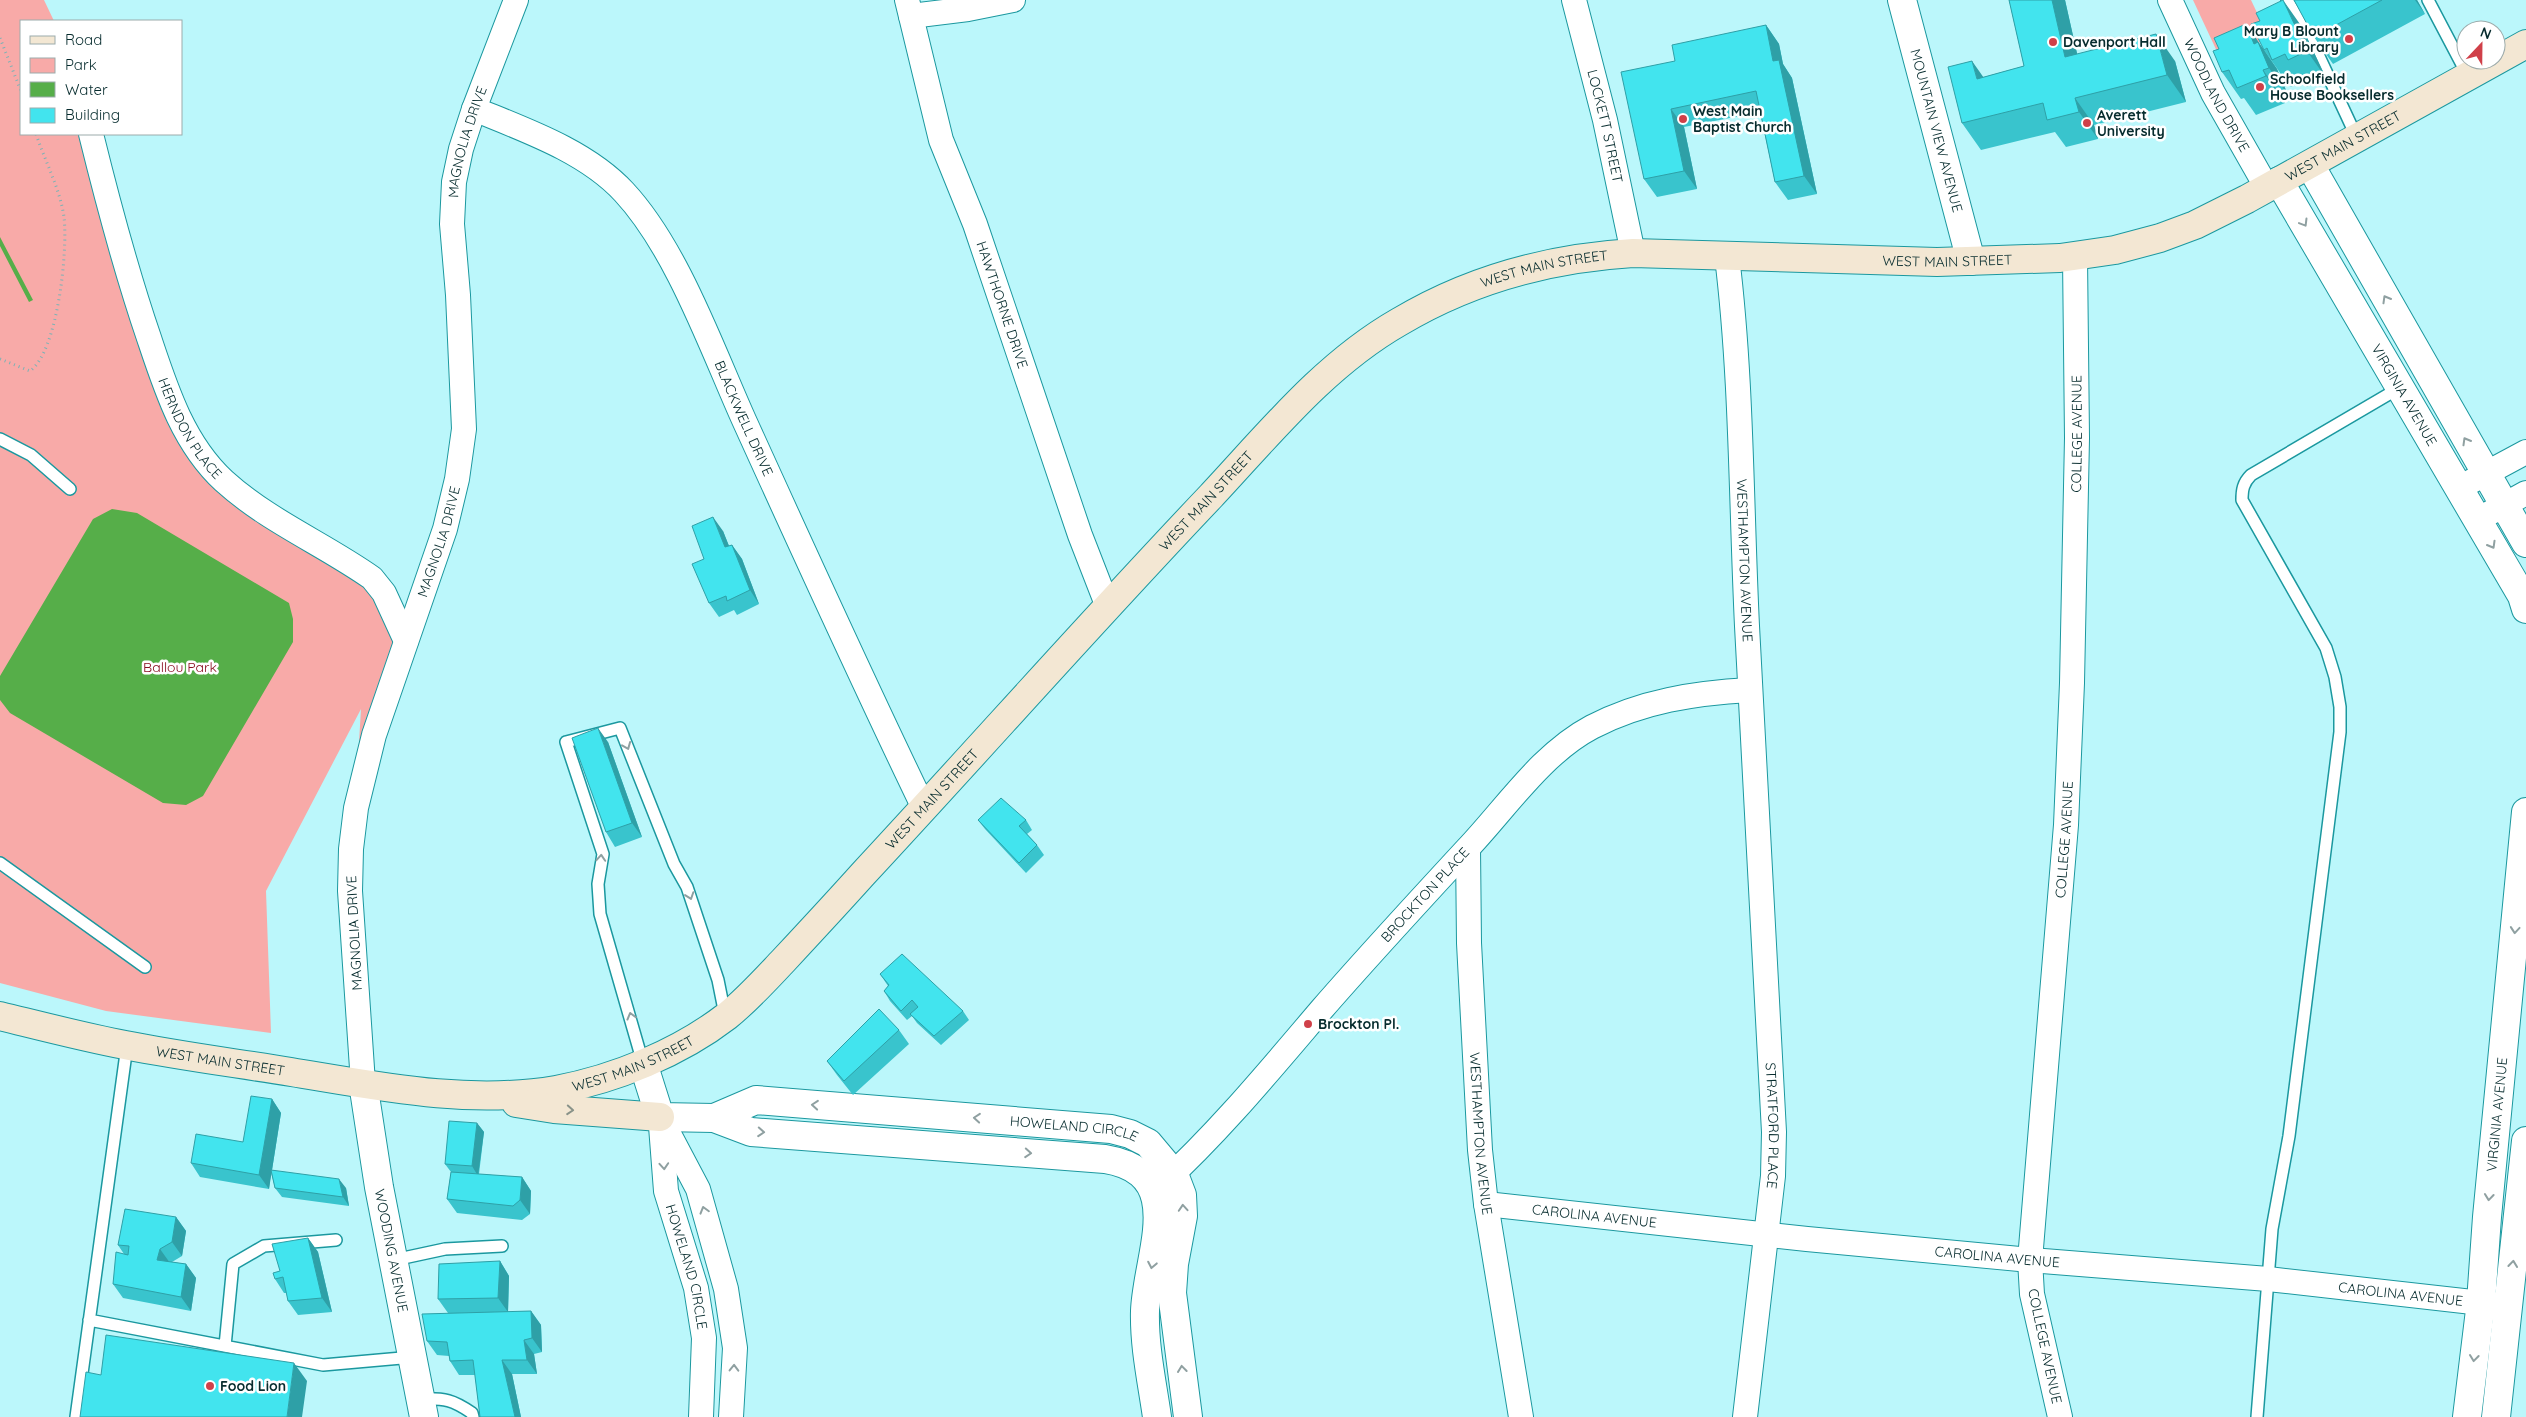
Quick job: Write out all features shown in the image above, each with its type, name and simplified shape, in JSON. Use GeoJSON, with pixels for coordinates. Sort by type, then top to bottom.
{"type":"FeatureCollection","features":[{"type":"Feature","properties":{"kind":"main road","name":"WEST MAIN STREET"},"geometry":{"type":"LineString","coordinates":[[0,1016],[127,1046],[363,1084],[453,1094],[512,1095],[556,1090],[590,1082],[643,1063],[698,1036],[726,1017],[769,976],[1108,607],[1320,380],[1356,350],[1395,324],[1436,302],[1514,271],[1578,258],[1633,253],[1971,262],[2076,256],[2115,250],[2160,238],[2195,225],[2310,165],[2526,44]]}},
{"type":"Feature","properties":{"kind":"main road"},"geometry":{"type":"LineString","coordinates":[[453,1094],[554,1109],[660,1117]]}},
{"type":"Feature","properties":{"kind":"street","name":"MAGNOLIA DRIVE"},"geometry":{"type":"LineString","coordinates":[[363,1084],[350,891],[351,849],[356,808],[374,735],[445,529],[457,479],[464,429],[458,295],[452,224],[454,182],[461,148],[474,109],[516,0]]}},
{"type":"Feature","properties":{"kind":"street"},"geometry":{"type":"LineString","coordinates":[[909,8],[968,9],[1013,0]]}},
{"type":"Feature","properties":{"kind":"street","name":"LOCKETT STREET"},"geometry":{"type":"LineString","coordinates":[[1574,0],[1602,111],[1633,253]]}},
{"type":"Feature","properties":{"kind":"street","name":"MOUNTAIN VIEW AVENUE"},"geometry":{"type":"LineString","coordinates":[[1902,0],[1971,262]]}},
{"type":"Feature","properties":{"kind":"street","name":"WOODLAND DRIVE"},"geometry":{"type":"LineString","coordinates":[[2170,0],[2213,93],[2273,185]]}},
{"type":"Feature","properties":{"kind":"street","name":"HAWTHORNE DRIVE"},"geometry":{"type":"LineString","coordinates":[[909,8],[941,140],[975,224],[1080,535],[1108,607]]}},
{"type":"Feature","properties":{"kind":"street","name":"BLACKWELL DRIVE"},"geometry":{"type":"LineString","coordinates":[[474,109],[570,153],[598,170],[623,191],[648,222],[683,284],[858,672],[924,808]]}},
{"type":"Feature","properties":{"kind":"street","name":"HERNDON PLACE"},"geometry":{"type":"LineString","coordinates":[[91,135],[131,288],[166,390],[189,438],[208,464],[247,501],[372,578],[384,593],[406,641]]}},
{"type":"Feature","properties":{"kind":"street"},"geometry":{"type":"LineString","coordinates":[[2310,165],[2485,473],[2514,499],[2526,543]]}},
{"type":"Feature","properties":{"kind":"street","name":"VIRGINIA AVENUE"},"geometry":{"type":"LineString","coordinates":[[2273,185],[2401,388],[2522,596],[2526,609]]}},
{"type":"Feature","properties":{"kind":"street","name":"COLLEGE AVENUE"},"geometry":{"type":"LineString","coordinates":[[2060,1417],[2032,1294],[2030,1260],[2066,825],[2072,683],[2077,438],[2076,256]]}},
{"type":"Feature","properties":{"kind":"street","name":"WESTHAMPTON AVENUE"},"geometry":{"type":"LineString","coordinates":[[1727,257],[1732,301],[1740,426],[1759,864]]}},
{"type":"Feature","properties":{"kind":"street"},"geometry":{"type":"LineString","coordinates":[[2459,488],[2526,452]]}},
{"type":"Feature","properties":{"kind":"street"},"geometry":{"type":"LineString","coordinates":[[2477,520],[2514,499]]}},
{"type":"Feature","properties":{"kind":"street","name":"BROCKTON PLACE"},"geometry":{"type":"LineString","coordinates":[[1154,1192],[1230,1116],[1392,928],[1468,849],[1538,769],[1568,743],[1591,727],[1628,711],[1660,701],[1700,693],[1750,690]]}},
{"type":"Feature","properties":{"kind":"street","name":"VIRGINIA AVENUE"},"geometry":{"type":"LineString","coordinates":[[2467,1417],[2481,1302],[2487,1217],[2526,812]]}},
{"type":"Feature","properties":{"kind":"street","name":"WESTHAMPTON AVENUE"},"geometry":{"type":"LineString","coordinates":[[1468,849],[1469,943],[1480,1150],[1486,1204],[1520,1417]]}},
{"type":"Feature","properties":{"kind":"street","name":"STRATFORD PLACE"},"geometry":{"type":"LineString","coordinates":[[1745,1417],[1773,1176],[1774,1132],[1759,864]]}},
{"type":"Feature","properties":{"kind":"street","name":"HOWELAND CIRCLE"},"geometry":{"type":"LineString","coordinates":[[643,1063],[660,1117],[698,1189],[726,1289],[734,1348],[731,1417]]}},
{"type":"Feature","properties":{"kind":"street","name":"WOODING AVENUE"},"geometry":{"type":"LineString","coordinates":[[363,1084],[380,1187],[423,1408]]}},
{"type":"Feature","properties":{"kind":"street","name":"HOWELAND CIRCLE"},"geometry":{"type":"LineString","coordinates":[[714,1118],[756,1100],[1111,1129],[1130,1134],[1148,1143],[1174,1174],[1182,1195],[1183,1216],[1174,1264],[1172,1293],[1188,1417]]}},
{"type":"Feature","properties":{"kind":"street"},"geometry":{"type":"LineString","coordinates":[[929,1145],[930,1114]]}},
{"type":"Feature","properties":{"kind":"street","name":"HOWELAND CIRCLE"},"geometry":{"type":"LineString","coordinates":[[660,1117],[714,1118],[751,1132],[1124,1162],[1146,1178],[1154,1192]]}},
{"type":"Feature","properties":{"kind":"street","name":"HOWELAND CIRCLE"},"geometry":{"type":"LineString","coordinates":[[660,1117],[666,1191],[696,1288],[704,1338],[701,1417]]}},
{"type":"Feature","properties":{"kind":"street"},"geometry":{"type":"LineString","coordinates":[[2496,1417],[2526,1141]]}},
{"type":"Feature","properties":{"kind":"street"},"geometry":{"type":"LineString","coordinates":[[1154,1192],[1158,1233],[1147,1291],[1145,1325],[1157,1417]]}},
{"type":"Feature","properties":{"kind":"street","name":"CAROLINA AVENUE"},"geometry":{"type":"LineString","coordinates":[[1486,1204],[2030,1260],[2268,1279],[2508,1306]]}},
{"type":"Feature","properties":{"kind":"street"},"geometry":{"type":"LineString","coordinates":[[700,1311],[730,1308]]}},
{"type":"Feature","properties":{"kind":"lane"},"geometry":{"type":"LineString","coordinates":[[2287,0],[2310,37],[2357,138]]}},
{"type":"Feature","properties":{"kind":"lane"},"geometry":{"type":"LineString","coordinates":[[2428,0],[2468,76]]}},
{"type":"Feature","properties":{"kind":"lane"},"geometry":{"type":"LineString","coordinates":[[2257,1417],[2272,1229],[2288,1136],[2311,966],[2340,732],[2340,707],[2335,677],[2326,648],[2242,500],[2242,492],[2244,482],[2251,476],[2401,388]]}},
{"type":"Feature","properties":{"kind":"lane"},"geometry":{"type":"LineString","coordinates":[[0,439],[31,456],[70,489]]}},
{"type":"Feature","properties":{"kind":"lane"},"geometry":{"type":"LineString","coordinates":[[643,1063],[600,914],[598,884],[603,854],[566,742],[620,728],[674,864],[686,887],[718,980],[726,1017]]}},
{"type":"Feature","properties":{"kind":"lane"},"geometry":{"type":"LineString","coordinates":[[0,863],[145,966]]}},
{"type":"Feature","properties":{"kind":"lane"},"geometry":{"type":"LineString","coordinates":[[76,1417],[127,1046]]}},
{"type":"Feature","properties":{"kind":"lane"},"geometry":{"type":"LineString","coordinates":[[225,1346],[233,1264],[264,1246],[336,1240]]}},
{"type":"Feature","properties":{"kind":"lane"},"geometry":{"type":"LineString","coordinates":[[394,1260],[444,1249],[502,1246]]}},
{"type":"Feature","properties":{"kind":"lane"},"geometry":{"type":"LineString","coordinates":[[89,1320],[323,1365],[413,1357]]}},
{"type":"Feature","properties":{"kind":"lane"},"geometry":{"type":"LineString","coordinates":[[423,1408],[441,1398],[455,1402],[472,1414],[473,1417]]}},
{"type":"Feature","properties":{"kind":"path"},"geometry":{"type":"LineString","coordinates":[[0,38],[20,88]]}},
{"type":"Feature","properties":{"kind":"path"},"geometry":{"type":"LineString","coordinates":[[0,359],[30,371],[38,365],[48,345],[58,304],[64,255],[64,217],[36,135]]}},
{"type":"Feature","properties":{"kind":"green space","name":"Ballou Park"},"geometry":{"type":"Polygon","coordinates":[[[0,0],[44,0],[54,20],[20,20],[20,135],[92,135],[174,408],[222,479],[349,564],[406,641],[374,735],[350,891],[361,709],[266,891],[271,1033],[106,1011],[0,983],[0,0]]]}},
{"type":"Feature","properties":{"kind":"green space"},"geometry":{"type":"Polygon","coordinates":[[[2193,0],[2251,0],[2269,38],[2221,60],[2193,0]]]}},
{"type":"Feature","properties":{"kind":"water"},"geometry":{"type":"Polygon","coordinates":[[[0,237],[33,300],[29,302],[0,246],[0,237]]]}},
{"type":"Feature","properties":{"kind":"water"},"geometry":{"type":"Polygon","coordinates":[[[112,509],[137,513],[289,603],[293,619],[293,642],[203,796],[186,805],[163,803],[10,713],[0,700],[0,676],[93,519],[112,509]]]}},
{"type":"Feature","properties":{"kind":"building"},"geometry":{"type":"Polygon","coordinates":[[[2009,0],[2052,0],[2065,57],[2156,34],[2167,75],[2075,98],[2079,112],[2047,120],[2043,103],[1962,123],[1948,67],[1972,61],[1977,79],[2024,66],[2009,0]]]}},
{"type":"Feature","properties":{"kind":"building"},"geometry":{"type":"Polygon","coordinates":[[[2283,0],[2307,51],[2288,60],[2285,54],[2272,60],[2267,48],[2264,50],[2251,24],[2260,21],[2256,13],[2283,0]]]}},
{"type":"Feature","properties":{"kind":"building"},"geometry":{"type":"Polygon","coordinates":[[[2294,0],[2382,0],[2314,37],[2294,0]]]}},
{"type":"Feature","properties":{"kind":"building"},"geometry":{"type":"Polygon","coordinates":[[[2246,24],[2254,44],[2258,42],[2269,68],[2263,70],[2266,76],[2237,88],[2229,70],[2222,72],[2213,51],[2219,49],[2214,38],[2246,24]]]}},
{"type":"Feature","properties":{"kind":"building","name":"West Main Baptist Church"},"geometry":{"type":"Polygon","coordinates":[[[1766,25],[1773,61],[1779,60],[1804,176],[1775,182],[1756,91],[1671,109],[1684,171],[1644,179],[1621,72],[1675,61],[1672,45],[1766,25]]]}},
{"type":"Feature","properties":{"kind":"building"},"geometry":{"type":"Polygon","coordinates":[[[713,517],[725,547],[732,545],[750,590],[727,601],[726,596],[709,603],[692,564],[704,559],[692,526],[713,517]]]}},
{"type":"Feature","properties":{"kind":"building"},"geometry":{"type":"Polygon","coordinates":[[[598,728],[632,823],[606,832],[572,738],[598,728]]]}},
{"type":"Feature","properties":{"kind":"building"},"geometry":{"type":"Polygon","coordinates":[[[1001,798],[1026,820],[1019,826],[1037,845],[1019,863],[978,820],[1001,798]]]}},
{"type":"Feature","properties":{"kind":"building"},"geometry":{"type":"Polygon","coordinates":[[[902,954],[963,1011],[934,1036],[910,1014],[918,1007],[912,1000],[901,1011],[884,991],[889,985],[880,974],[902,954]]]}},
{"type":"Feature","properties":{"kind":"building"},"geometry":{"type":"Polygon","coordinates":[[[879,1009],[899,1030],[844,1081],[827,1061],[879,1009]]]}},
{"type":"Feature","properties":{"kind":"building"},"geometry":{"type":"Polygon","coordinates":[[[251,1096],[272,1099],[259,1175],[191,1163],[196,1134],[243,1142],[251,1096]]]}},
{"type":"Feature","properties":{"kind":"building"},"geometry":{"type":"Polygon","coordinates":[[[449,1121],[477,1123],[472,1166],[445,1164],[449,1121]]]}},
{"type":"Feature","properties":{"kind":"building"},"geometry":{"type":"Polygon","coordinates":[[[271,1170],[339,1179],[343,1197],[275,1188],[271,1170]]]}},
{"type":"Feature","properties":{"kind":"building"},"geometry":{"type":"Polygon","coordinates":[[[451,1172],[522,1177],[520,1200],[513,1206],[447,1199],[451,1172]]]}},
{"type":"Feature","properties":{"kind":"building"},"geometry":{"type":"Polygon","coordinates":[[[125,1209],[176,1217],[172,1242],[160,1249],[157,1260],[186,1264],[181,1297],[113,1284],[116,1252],[128,1255],[129,1246],[118,1245],[125,1209]]]}},
{"type":"Feature","properties":{"kind":"building"},"geometry":{"type":"Polygon","coordinates":[[[308,1238],[322,1298],[288,1301],[283,1277],[275,1279],[273,1273],[280,1271],[272,1244],[308,1238]]]}},
{"type":"Feature","properties":{"kind":"building"},"geometry":{"type":"Polygon","coordinates":[[[500,1261],[498,1298],[438,1299],[439,1264],[500,1261]]]}},
{"type":"Feature","properties":{"kind":"building"},"geometry":{"type":"Polygon","coordinates":[[[531,1311],[532,1338],[524,1340],[527,1360],[502,1360],[515,1417],[480,1417],[473,1360],[450,1361],[447,1342],[427,1341],[422,1314],[531,1311]]]}},
{"type":"Feature","properties":{"kind":"building","name":"Food Lion"},"geometry":{"type":"Polygon","coordinates":[[[106,1335],[294,1363],[287,1417],[80,1417],[86,1372],[101,1375],[106,1335]]]}},
{"type":"Feature","properties":{"kind":"place","name":"Mary B Blount Library"},"geometry":{"type":"Point","coordinates":[2349,39]}},
{"type":"Feature","properties":{"kind":"place","name":"Davenport Hall"},"geometry":{"type":"Point","coordinates":[2053,42]}},
{"type":"Feature","properties":{"kind":"place","name":"Schoolfield House Booksellers"},"geometry":{"type":"Point","coordinates":[2260,87]}},
{"type":"Feature","properties":{"kind":"place","name":"West Main Baptist Church"},"geometry":{"type":"Point","coordinates":[1683,119]}},
{"type":"Feature","properties":{"kind":"place","name":"Averett University"},"geometry":{"type":"Point","coordinates":[2087,123]}},
{"type":"Feature","properties":{"kind":"place","name":"Brockton Pl."},"geometry":{"type":"Point","coordinates":[1308,1024]}},
{"type":"Feature","properties":{"kind":"place","name":"Food Lion"},"geometry":{"type":"Point","coordinates":[210,1386]}}]}
